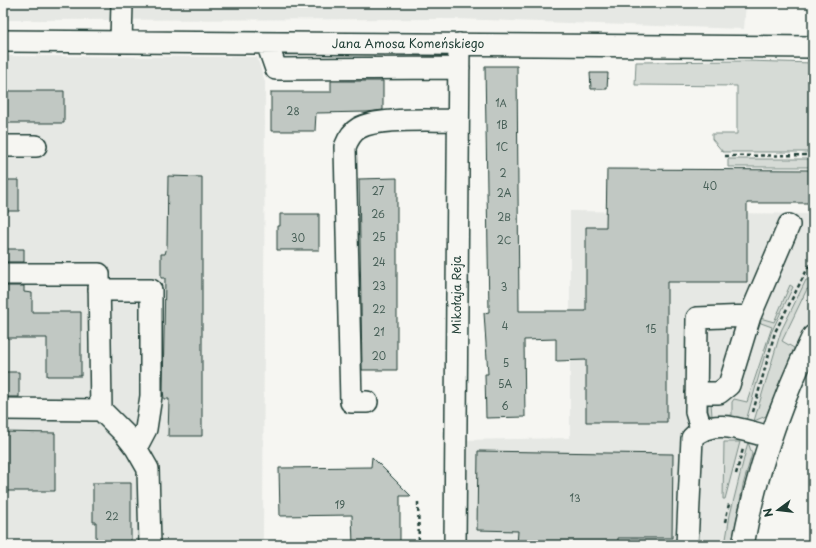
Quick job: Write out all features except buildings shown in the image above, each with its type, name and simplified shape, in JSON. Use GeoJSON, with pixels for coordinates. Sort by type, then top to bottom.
{"type":"FeatureCollection","features":[{"type":"Feature","properties":{"kind":"street"},"geometry":{"type":"LineString","coordinates":[[121,42],[122,3]]}},
{"type":"Feature","properties":{"kind":"street","name":"Jana Amosa Komeńskiego"},"geometry":{"type":"LineString","coordinates":[[3,41],[813,47]]}},
{"type":"Feature","properties":{"kind":"street"},"geometry":{"type":"LineString","coordinates":[[267,43],[276,68],[459,68]]}},
{"type":"Feature","properties":{"kind":"street","name":"Mikołaja Reja"},"geometry":{"type":"LineString","coordinates":[[455,545],[459,44]]}},
{"type":"Feature","properties":{"kind":"street"},"geometry":{"type":"LineString","coordinates":[[367,402],[351,402],[345,147],[350,136],[358,128],[366,124],[379,122],[458,120]]}},
{"type":"Feature","properties":{"kind":"street"},"geometry":{"type":"LineString","coordinates":[[3,146],[36,146]]}},
{"type":"Feature","properties":{"kind":"street"},"geometry":{"type":"LineString","coordinates":[[696,392],[719,393],[729,385],[750,316],[789,225]]}},
{"type":"Feature","properties":{"kind":"street"},"geometry":{"type":"LineString","coordinates":[[3,274],[99,274],[101,410],[125,434],[136,448],[148,469],[150,545]]}},
{"type":"Feature","properties":{"kind":"street"},"geometry":{"type":"LineString","coordinates":[[99,290],[151,290],[151,396],[146,429],[136,448]]}},
{"type":"Feature","properties":{"kind":"street"},"geometry":{"type":"LineString","coordinates":[[750,316],[697,318],[696,412],[699,422],[706,427],[728,427],[770,438]]}},
{"type":"Feature","properties":{"kind":"street"},"geometry":{"type":"LineString","coordinates":[[743,545],[754,488],[770,438],[813,336]]}},
{"type":"Feature","properties":{"kind":"street"},"geometry":{"type":"LineString","coordinates":[[3,409],[101,410]]}},
{"type":"Feature","properties":{"kind":"street"},"geometry":{"type":"LineString","coordinates":[[687,545],[692,438],[706,427]]}},
{"type":"Feature","properties":{"kind":"path"},"geometry":{"type":"LineString","coordinates":[[725,156],[813,156]]}},
{"type":"Feature","properties":{"kind":"path"},"geometry":{"type":"LineString","coordinates":[[735,477],[775,332],[813,258]]}},
{"type":"Feature","properties":{"kind":"path"},"geometry":{"type":"LineString","coordinates":[[725,523],[730,501]]}},
{"type":"Feature","properties":{"kind":"path"},"geometry":{"type":"LineString","coordinates":[[418,502],[418,545]]}},
{"type":"Feature","properties":{"kind":"shaded area"},"geometry":{"type":"Polygon","coordinates":[[[3,3],[746,3],[744,29],[454,19],[3,20],[3,3]]]}},
{"type":"Feature","properties":{"kind":"shaded area"},"geometry":{"type":"Polygon","coordinates":[[[3,56],[257,57],[265,82],[263,545],[3,545],[3,56]]]}},
{"type":"Feature","properties":{"kind":"shaded area"},"geometry":{"type":"Polygon","coordinates":[[[747,61],[813,63],[813,152],[723,152],[712,139],[712,134],[737,134],[737,86],[635,85],[636,62],[747,61]]]}},
{"type":"Feature","properties":{"kind":"shaded area"},"geometry":{"type":"Polygon","coordinates":[[[728,159],[811,159],[813,167],[728,167],[728,159]]]}},
{"type":"Feature","properties":{"kind":"shaded area"},"geometry":{"type":"Polygon","coordinates":[[[570,211],[813,214],[813,311],[776,388],[754,448],[731,545],[462,545],[463,440],[570,438],[570,211]]]}},
{"type":"Feature","properties":{"kind":"shaded area"},"geometry":{"type":"Polygon","coordinates":[[[806,280],[813,280],[813,291],[807,289],[782,341],[794,348],[766,416],[754,421],[781,331],[806,280]]]}},
{"type":"Feature","properties":{"kind":"shaded area"},"geometry":{"type":"Polygon","coordinates":[[[790,285],[793,287],[771,333],[746,421],[712,418],[708,412],[708,402],[711,403],[712,416],[732,415],[732,402],[734,399],[747,402],[772,327],[761,323],[759,320],[760,318],[774,322],[790,285]]]}},
{"type":"Feature","properties":{"kind":"shaded area"},"geometry":{"type":"Polygon","coordinates":[[[724,442],[740,442],[725,499],[723,499],[724,442]]]}},
{"type":"Feature","properties":{"kind":"shaded area"},"geometry":{"type":"Polygon","coordinates":[[[748,442],[752,454],[743,485],[732,545],[725,545],[730,515],[748,442]]]}}]}
